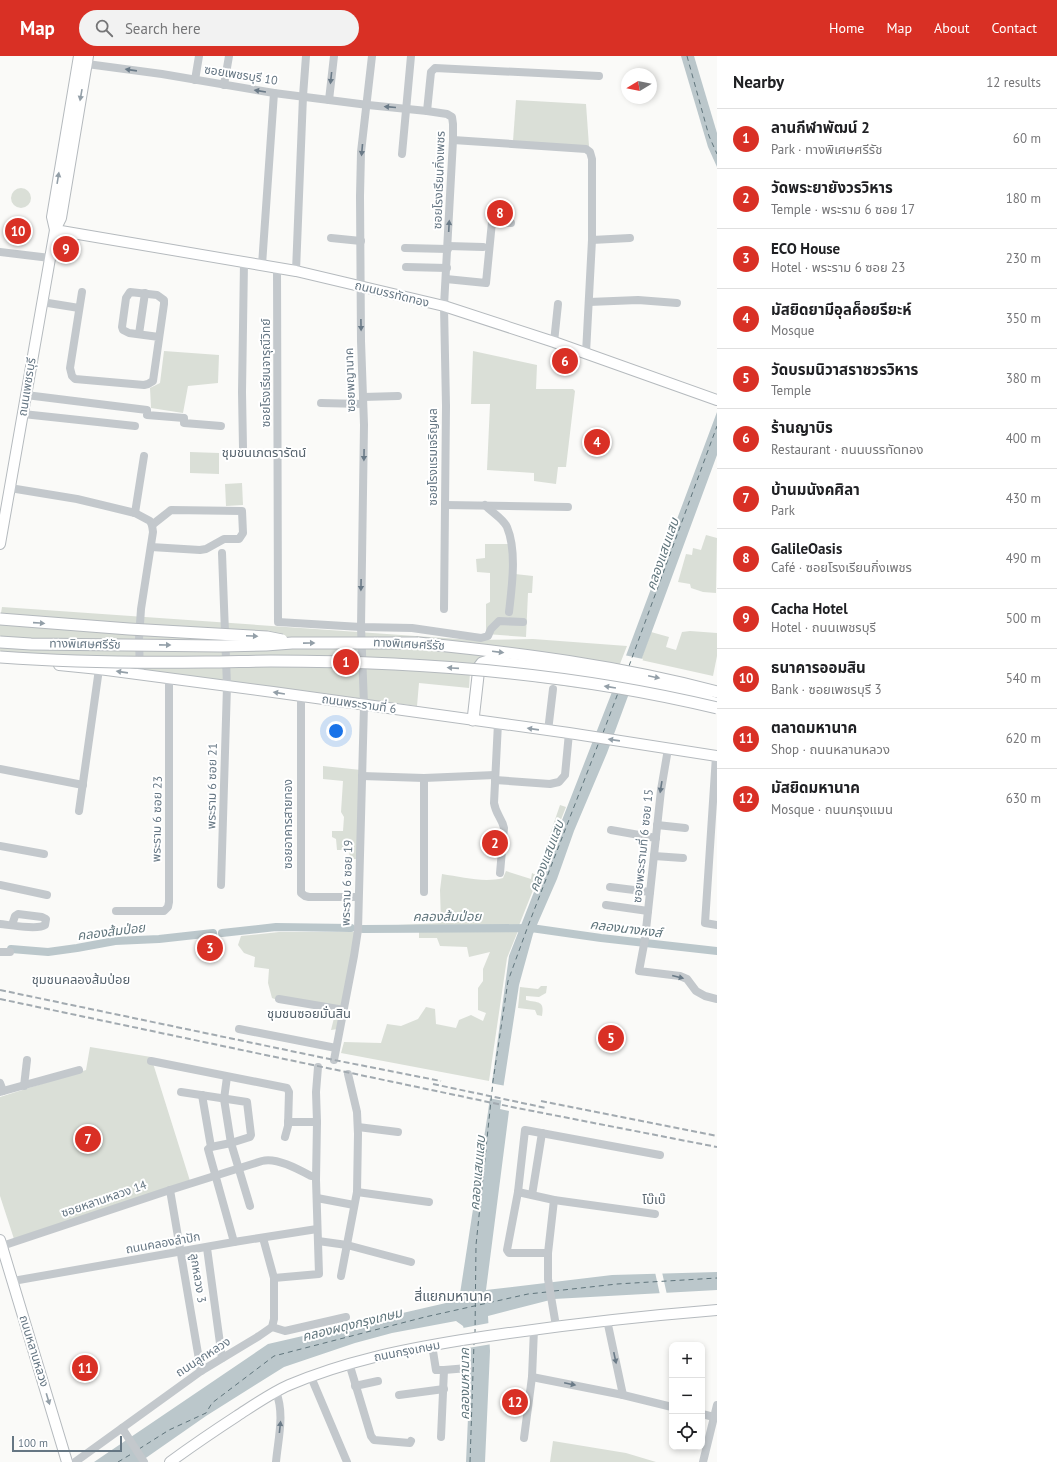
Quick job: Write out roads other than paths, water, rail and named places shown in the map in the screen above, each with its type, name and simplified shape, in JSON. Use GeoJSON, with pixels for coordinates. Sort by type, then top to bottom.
{"type":"FeatureCollection","features":[{"type":"Feature","properties":{"kind":"highway"},"geometry":{"type":"LineString","coordinates":[[0,619],[121,629],[267,637],[292,643]]}},
{"type":"Feature","properties":{"kind":"highway","name":"ทางพิเศษศรีรัช"},"geometry":{"type":"LineString","coordinates":[[0,642],[31,644],[213,646],[292,643],[418,643],[556,659],[606,667],[717,692]]}},
{"type":"Feature","properties":{"kind":"highway","name":"ทางพิเศษศรีรัช"},"geometry":{"type":"LineString","coordinates":[[0,658],[140,662],[272,661],[369,663],[464,669],[552,678],[678,699],[717,708]]}},
{"type":"Feature","properties":{"kind":"highway"},"geometry":{"type":"LineString","coordinates":[[473,720],[479,667],[488,661],[593,674],[660,687],[705,698],[717,704]]}},
{"type":"Feature","properties":{"kind":"main road","name":"ถนนเพชรบุรี"},"geometry":{"type":"LineString","coordinates":[[56,230],[52,217],[79,56]]}},
{"type":"Feature","properties":{"kind":"main road","name":"ถนนเพชรบุรี"},"geometry":{"type":"LineString","coordinates":[[0,544],[50,258],[56,230],[61,218],[87,60]]}},
{"type":"Feature","properties":{"kind":"main road","name":"ถนนบรรทัดทอง"},"geometry":{"type":"LineString","coordinates":[[56,230],[277,267],[444,306],[554,342],[713,398]]}},
{"type":"Feature","properties":{"kind":"main road","name":"ถนนพระรามที่ 6"},"geometry":{"type":"LineString","coordinates":[[0,658],[140,674],[301,696],[570,733],[717,756]]}},
{"type":"Feature","properties":{"kind":"main road","name":"ถนนหลานหลวง"},"geometry":{"type":"LineString","coordinates":[[1,1243],[67,1462]]}},
{"type":"Feature","properties":{"kind":"main road","name":"ถนนกรุงเกษม"},"geometry":{"type":"LineString","coordinates":[[170,1462],[228,1422],[276,1392],[349,1363],[388,1353],[491,1335],[607,1320],[717,1310]]}},
{"type":"Feature","properties":{"kind":"street"},"geometry":{"type":"LineString","coordinates":[[195,80],[199,56]]}},
{"type":"Feature","properties":{"kind":"street"},"geometry":{"type":"LineString","coordinates":[[224,85],[229,56]]}},
{"type":"Feature","properties":{"kind":"street"},"geometry":{"type":"LineString","coordinates":[[296,271],[302,96],[306,56]]}},
{"type":"Feature","properties":{"kind":"street"},"geometry":{"type":"LineString","coordinates":[[329,100],[334,56]]}},
{"type":"Feature","properties":{"kind":"street","name":"ซอยพญานาค"},"geometry":{"type":"LineString","coordinates":[[364,705],[361,627],[364,452],[361,341],[360,196],[361,152],[368,105],[372,56]]}},
{"type":"Feature","properties":{"kind":"street"},"geometry":{"type":"LineString","coordinates":[[402,154],[411,56]]}},
{"type":"Feature","properties":{"kind":"street","name":"ซอยเพชรบุรี 10"},"geometry":{"type":"LineString","coordinates":[[87,60],[224,85],[368,105]]}},
{"type":"Feature","properties":{"kind":"street"},"geometry":{"type":"LineString","coordinates":[[428,111],[431,72],[435,68],[599,76]]}},
{"type":"Feature","properties":{"kind":"street"},"geometry":{"type":"LineString","coordinates":[[262,265],[274,93]]}},
{"type":"Feature","properties":{"kind":"street","name":"ซอยโรงเรียนกิ่งเพชร"},"geometry":{"type":"LineString","coordinates":[[368,105],[407,108],[447,114],[452,117],[453,140],[444,306]]}},
{"type":"Feature","properties":{"kind":"street"},"geometry":{"type":"LineString","coordinates":[[453,140],[571,148],[588,150],[592,155],[592,240],[586,353]]}},
{"type":"Feature","properties":{"kind":"street"},"geometry":{"type":"LineString","coordinates":[[446,279],[486,283],[492,222],[511,223]]}},
{"type":"Feature","properties":{"kind":"street"},"geometry":{"type":"LineString","coordinates":[[331,238],[361,241]]}},
{"type":"Feature","properties":{"kind":"street"},"geometry":{"type":"LineString","coordinates":[[592,240],[630,238]]}},
{"type":"Feature","properties":{"kind":"street"},"geometry":{"type":"LineString","coordinates":[[405,248],[483,247]]}},
{"type":"Feature","properties":{"kind":"street"},"geometry":{"type":"LineString","coordinates":[[0,252],[50,258]]}},
{"type":"Feature","properties":{"kind":"street"},"geometry":{"type":"LineString","coordinates":[[243,448],[242,392],[244,262]]}},
{"type":"Feature","properties":{"kind":"street","name":"ซอยโรงเรียนจารุณีวิทย์"},"geometry":{"type":"LineString","coordinates":[[277,267],[278,622],[361,627]]}},
{"type":"Feature","properties":{"kind":"street"},"geometry":{"type":"LineString","coordinates":[[406,267],[447,268]]}},
{"type":"Feature","properties":{"kind":"street"},"geometry":{"type":"LineString","coordinates":[[82,292],[70,368],[72,376],[75,379],[144,385],[151,383],[155,378],[160,337],[164,304],[164,300],[157,295],[130,292],[126,298],[122,327],[123,330],[129,333],[160,337]]}},
{"type":"Feature","properties":{"kind":"street"},"geometry":{"type":"LineString","coordinates":[[139,334],[145,293]]}},
{"type":"Feature","properties":{"kind":"street"},"geometry":{"type":"LineString","coordinates":[[589,302],[638,300],[678,303]]}},
{"type":"Feature","properties":{"kind":"street"},"geometry":{"type":"LineString","coordinates":[[42,302],[79,308]]}},
{"type":"Feature","properties":{"kind":"street"},"geometry":{"type":"LineString","coordinates":[[554,342],[558,304]]}},
{"type":"Feature","properties":{"kind":"street","name":"ซอยโรงแรมเจริญผล"},"geometry":{"type":"LineString","coordinates":[[444,306],[446,363],[444,608]]}},
{"type":"Feature","properties":{"kind":"street"},"geometry":{"type":"LineString","coordinates":[[26,395],[147,410],[147,415],[184,418],[184,423],[221,426]]}},
{"type":"Feature","properties":{"kind":"street"},"geometry":{"type":"LineString","coordinates":[[321,403],[363,401],[398,396]]}},
{"type":"Feature","properties":{"kind":"street"},"geometry":{"type":"LineString","coordinates":[[23,414],[135,426]]}},
{"type":"Feature","properties":{"kind":"street"},"geometry":{"type":"LineString","coordinates":[[135,513],[144,456]]}},
{"type":"Feature","properties":{"kind":"street"},"geometry":{"type":"LineString","coordinates":[[10,488],[77,500],[135,513],[146,518],[152,525],[151,547],[141,609],[139,639],[140,674]]}},
{"type":"Feature","properties":{"kind":"street"},"geometry":{"type":"LineString","coordinates":[[445,505],[568,507]]}},
{"type":"Feature","properties":{"kind":"street"},"geometry":{"type":"LineString","coordinates":[[485,505],[504,522],[513,546],[509,612]]}},
{"type":"Feature","properties":{"kind":"street"},"geometry":{"type":"LineString","coordinates":[[151,547],[200,550],[206,549],[224,539],[238,539],[243,533],[242,511],[171,510],[152,525]]}},
{"type":"Feature","properties":{"kind":"street","name":"พระราม 6 ซอย 21"},"geometry":{"type":"LineString","coordinates":[[221,885],[227,686],[222,553]]}},
{"type":"Feature","properties":{"kind":"street"},"geometry":{"type":"LineString","coordinates":[[361,627],[417,628],[481,638],[488,636],[491,629],[499,621],[523,622]]}},
{"type":"Feature","properties":{"kind":"street"},"geometry":{"type":"LineString","coordinates":[[79,811],[99,669]]}},
{"type":"Feature","properties":{"kind":"street","name":"พระราม 6 ซอย 23"},"geometry":{"type":"LineString","coordinates":[[116,911],[164,911],[168,907],[169,678]]}},
{"type":"Feature","properties":{"kind":"street"},"geometry":{"type":"LineString","coordinates":[[548,731],[553,689]]}},
{"type":"Feature","properties":{"kind":"street","name":"ซอยอาคารสายทอง"},"geometry":{"type":"LineString","coordinates":[[301,696],[301,893],[309,897],[358,897]]}},
{"type":"Feature","properties":{"kind":"street","name":"พระราม 6 ซอย 19"},"geometry":{"type":"LineString","coordinates":[[334,1060],[358,930],[364,705]]}},
{"type":"Feature","properties":{"kind":"street"},"geometry":{"type":"LineString","coordinates":[[498,723],[494,807],[496,814],[502,822],[504,828],[500,873]]}},
{"type":"Feature","properties":{"kind":"street"},"geometry":{"type":"LineString","coordinates":[[362,776],[495,778],[550,784],[559,782],[565,774],[570,733]]}},
{"type":"Feature","properties":{"kind":"street","name":"ซอยพระรามที่ 6 ซอย 15"},"geometry":{"type":"LineString","coordinates":[[668,748],[661,790],[645,943],[640,971],[680,976],[687,979],[696,991],[705,996],[717,999]]}},
{"type":"Feature","properties":{"kind":"street"},"geometry":{"type":"LineString","coordinates":[[717,756],[714,834],[705,923],[717,925]]}},
{"type":"Feature","properties":{"kind":"street"},"geometry":{"type":"LineString","coordinates":[[0,769],[82,785]]}},
{"type":"Feature","properties":{"kind":"street"},"geometry":{"type":"LineString","coordinates":[[424,778],[424,892]]}},
{"type":"Feature","properties":{"kind":"street"},"geometry":{"type":"LineString","coordinates":[[657,825],[685,828]]}},
{"type":"Feature","properties":{"kind":"street"},"geometry":{"type":"LineString","coordinates":[[611,830],[656,838]]}},
{"type":"Feature","properties":{"kind":"street"},"geometry":{"type":"LineString","coordinates":[[0,846],[44,854]]}},
{"type":"Feature","properties":{"kind":"street"},"geometry":{"type":"LineString","coordinates":[[654,856],[683,858]]}},
{"type":"Feature","properties":{"kind":"street"},"geometry":{"type":"LineString","coordinates":[[0,885],[47,895]]}},
{"type":"Feature","properties":{"kind":"street"},"geometry":{"type":"LineString","coordinates":[[610,887],[650,892]]}},
{"type":"Feature","properties":{"kind":"street"},"geometry":{"type":"LineString","coordinates":[[606,905],[648,911]]}},
{"type":"Feature","properties":{"kind":"street"},"geometry":{"type":"LineString","coordinates":[[0,924],[12,925]]}},
{"type":"Feature","properties":{"kind":"street"},"geometry":{"type":"LineString","coordinates":[[0,952],[10,952]]}},
{"type":"Feature","properties":{"kind":"street"},"geometry":{"type":"LineString","coordinates":[[279,999],[344,1010]]}},
{"type":"Feature","properties":{"kind":"street"},"geometry":{"type":"LineString","coordinates":[[238,1029],[336,1048]]}},
{"type":"Feature","properties":{"kind":"street"},"geometry":{"type":"LineString","coordinates":[[24,1086],[27,1060]]}},
{"type":"Feature","properties":{"kind":"street"},"geometry":{"type":"LineString","coordinates":[[151,1061],[287,1088],[289,1092],[288,1122],[285,1137]]}},
{"type":"Feature","properties":{"kind":"street"},"geometry":{"type":"LineString","coordinates":[[274,1278],[319,1274],[316,1176],[316,1092],[318,1067]]}},
{"type":"Feature","properties":{"kind":"street"},"geometry":{"type":"LineString","coordinates":[[1,1089],[24,1086],[79,1070]]}},
{"type":"Feature","properties":{"kind":"street"},"geometry":{"type":"LineString","coordinates":[[341,1276],[356,1192],[357,1112],[348,1074]]}},
{"type":"Feature","properties":{"kind":"street"},"geometry":{"type":"LineString","coordinates":[[227,1077],[224,1099],[231,1143],[250,1206]]}},
{"type":"Feature","properties":{"kind":"street"},"geometry":{"type":"LineString","coordinates":[[181,1092],[247,1102],[250,1137],[211,1147]]}},
{"type":"Feature","properties":{"kind":"street"},"geometry":{"type":"LineString","coordinates":[[202,1095],[211,1147],[208,1149],[234,1242]]}},
{"type":"Feature","properties":{"kind":"street"},"geometry":{"type":"LineString","coordinates":[[288,1122],[317,1122]]}},
{"type":"Feature","properties":{"kind":"street"},"geometry":{"type":"LineString","coordinates":[[358,1127],[398,1132]]}},
{"type":"Feature","properties":{"kind":"street"},"geometry":{"type":"LineString","coordinates":[[548,1253],[508,1254],[507,1250],[518,1192],[524,1132],[527,1130],[660,1154]]}},
{"type":"Feature","properties":{"kind":"street"},"geometry":{"type":"LineString","coordinates":[[532,1195],[542,1133]]}},
{"type":"Feature","properties":{"kind":"street","name":"ซอยหลานหลวง 14"},"geometry":{"type":"LineString","coordinates":[[1,1243],[262,1160],[273,1160],[311,1176],[316,1176]]}},
{"type":"Feature","properties":{"kind":"street","name":"ลูกหลวง 3"},"geometry":{"type":"LineString","coordinates":[[170,1190],[201,1371]]}},
{"type":"Feature","properties":{"kind":"street"},"geometry":{"type":"LineString","coordinates":[[356,1192],[429,1202]]}},
{"type":"Feature","properties":{"kind":"street"},"geometry":{"type":"LineString","coordinates":[[518,1192],[554,1200],[655,1214]]}},
{"type":"Feature","properties":{"kind":"street"},"geometry":{"type":"LineString","coordinates":[[317,1198],[354,1205]]}},
{"type":"Feature","properties":{"kind":"street"},"geometry":{"type":"LineString","coordinates":[[554,1200],[548,1253],[548,1279],[556,1326]]}},
{"type":"Feature","properties":{"kind":"street","name":"ถนนคลองลำปัก"},"geometry":{"type":"LineString","coordinates":[[12,1282],[234,1242],[317,1229]]}},
{"type":"Feature","properties":{"kind":"street"},"geometry":{"type":"LineString","coordinates":[[263,1238],[274,1278],[274,1319],[272,1327],[285,1331],[346,1317]]}},
{"type":"Feature","properties":{"kind":"street"},"geometry":{"type":"LineString","coordinates":[[318,1241],[347,1245],[411,1262]]}},
{"type":"Feature","properties":{"kind":"street"},"geometry":{"type":"LineString","coordinates":[[207,1248],[222,1358]]}},
{"type":"Feature","properties":{"kind":"street"},"geometry":{"type":"LineString","coordinates":[[607,1320],[623,1395]]}},
{"type":"Feature","properties":{"kind":"street","name":"ถนนลูกหลวง"},"geometry":{"type":"LineString","coordinates":[[74,1462],[124,1432],[201,1371],[272,1327]]}},
{"type":"Feature","properties":{"kind":"street"},"geometry":{"type":"LineString","coordinates":[[524,1438],[532,1376],[534,1329]]}},
{"type":"Feature","properties":{"kind":"street"},"geometry":{"type":"LineString","coordinates":[[432,1345],[436,1370],[468,1368]]}},
{"type":"Feature","properties":{"kind":"street"},"geometry":{"type":"LineString","coordinates":[[349,1363],[371,1436],[374,1440],[404,1443],[410,1443],[411,1441]]}},
{"type":"Feature","properties":{"kind":"street"},"geometry":{"type":"LineString","coordinates":[[441,1437],[444,1370]]}},
{"type":"Feature","properties":{"kind":"street"},"geometry":{"type":"LineString","coordinates":[[532,1376],[669,1406]]}},
{"type":"Feature","properties":{"kind":"street"},"geometry":{"type":"LineString","coordinates":[[311,1377],[347,1462]]}},
{"type":"Feature","properties":{"kind":"street"},"geometry":{"type":"LineString","coordinates":[[355,1386],[378,1381]]}},
{"type":"Feature","properties":{"kind":"street"},"geometry":{"type":"LineString","coordinates":[[399,1395],[444,1389]]}},
{"type":"Feature","properties":{"kind":"street"},"geometry":{"type":"LineString","coordinates":[[276,1392],[280,1402],[281,1415],[276,1462]]}},
{"type":"Feature","properties":{"kind":"street"},"geometry":{"type":"LineString","coordinates":[[703,1462],[717,1405]]}},
{"type":"Feature","properties":{"kind":"street"},"geometry":{"type":"LineString","coordinates":[[705,1415],[714,1417]]}},
{"type":"Feature","properties":{"kind":"street"},"geometry":{"type":"LineString","coordinates":[[124,1432],[144,1462]]}},
{"type":"Feature","properties":{"kind":"waterway","name":"คลองส้มป่อย"},"geometry":{"type":"LineString","coordinates":[[222,933],[276,927],[351,928]]}},
{"type":"Feature","properties":{"kind":"waterway","name":"คลองนางหงส์"},"geometry":{"type":"LineString","coordinates":[[363,929],[531,928],[601,938],[717,951]]}},
{"type":"Feature","properties":{"kind":"waterway","name":"คลองส้มป่อย"},"geometry":{"type":"LineString","coordinates":[[11,949],[48,952],[115,941],[159,939],[213,933]]}},
{"type":"Feature","properties":{"kind":"railway"},"geometry":{"type":"LineString","coordinates":[[0,990],[441,1081]]}},
{"type":"Feature","properties":{"kind":"railway"},"geometry":{"type":"LineString","coordinates":[[0,999],[512,1107],[717,1147]]}},
{"type":"Feature","properties":{"kind":"railway"},"geometry":{"type":"LineString","coordinates":[[433,1084],[546,1108]]}},
{"type":"Feature","properties":{"kind":"railway"},"geometry":{"type":"LineString","coordinates":[[541,1101],[717,1136]]}},
{"type":"Feature","properties":{"kind":"place","name":"GalileOasis"},"geometry":{"type":"Point","coordinates":[500,213]}},
{"type":"Feature","properties":{"kind":"place","name":"ธนาคารออมสิน"},"geometry":{"type":"Point","coordinates":[18,231]}},
{"type":"Feature","properties":{"kind":"place","name":"Cacha Hotel"},"geometry":{"type":"Point","coordinates":[66,249]}},
{"type":"Feature","properties":{"kind":"place","name":"ร้านญาบิร"},"geometry":{"type":"Point","coordinates":[565,361]}},
{"type":"Feature","properties":{"kind":"place","name":"มัสยิดยามีอุลค็อยรียะห์"},"geometry":{"type":"Point","coordinates":[597,442]}},
{"type":"Feature","properties":{"kind":"place","name":"ลานกีฬาพัฒน์ 2"},"geometry":{"type":"Point","coordinates":[346,662]}},
{"type":"Feature","properties":{"kind":"place","name":"วัดพระยายังวรวิหาร"},"geometry":{"type":"Point","coordinates":[495,843]}},
{"type":"Feature","properties":{"kind":"place","name":"ECO House"},"geometry":{"type":"Point","coordinates":[210,948]}},
{"type":"Feature","properties":{"kind":"place","name":"วัดบรมนิวาสราชวรวิหาร"},"geometry":{"type":"Point","coordinates":[611,1038]}},
{"type":"Feature","properties":{"kind":"place","name":"บ้านมนังคศิลา"},"geometry":{"type":"Point","coordinates":[88,1139]}},
{"type":"Feature","properties":{"kind":"place","name":"ตลาดมหานาค"},"geometry":{"type":"Point","coordinates":[85,1368]}},
{"type":"Feature","properties":{"kind":"place","name":"มัสยิดมหานาค"},"geometry":{"type":"Point","coordinates":[515,1402]}},
{"type":"Feature","properties":{"kind":"district","name":"ชุมชนเภตรารัตน์"},"geometry":{"type":"Point","coordinates":[264,452]}},
{"type":"Feature","properties":{"kind":"district","name":"ชุมชนคลองส้มป่อย"},"geometry":{"type":"Point","coordinates":[81,979]}},
{"type":"Feature","properties":{"kind":"district","name":"ชุมชนซอยมั่นสิน"},"geometry":{"type":"Point","coordinates":[309,1013]}},
{"type":"Feature","properties":{"kind":"district","name":"โบ๊เบ๊"},"geometry":{"type":"Point","coordinates":[654,1199]}},
{"type":"Feature","properties":{"kind":"district","name":"สี่แยกมหานาค"},"geometry":{"type":"Point","coordinates":[453,1296]}},
{"type":"Feature","properties":{"kind":"water label","name":"คลองแสนแสบ"},"geometry":{"type":"Point","coordinates":[662,554]}},
{"type":"Feature","properties":{"kind":"water label","name":"คลองแสนแสบ"},"geometry":{"type":"Point","coordinates":[546,856]}},
{"type":"Feature","properties":{"kind":"water label","name":"คลองแสนแสบ"},"geometry":{"type":"Point","coordinates":[477,1173]}},
{"type":"Feature","properties":{"kind":"water label","name":"คลองผดุงกรุงเกษม"},"geometry":{"type":"Point","coordinates":[352,1324]}},
{"type":"Feature","properties":{"kind":"water label","name":"คลองมหานาค"},"geometry":{"type":"Point","coordinates":[464,1384]}}]}
